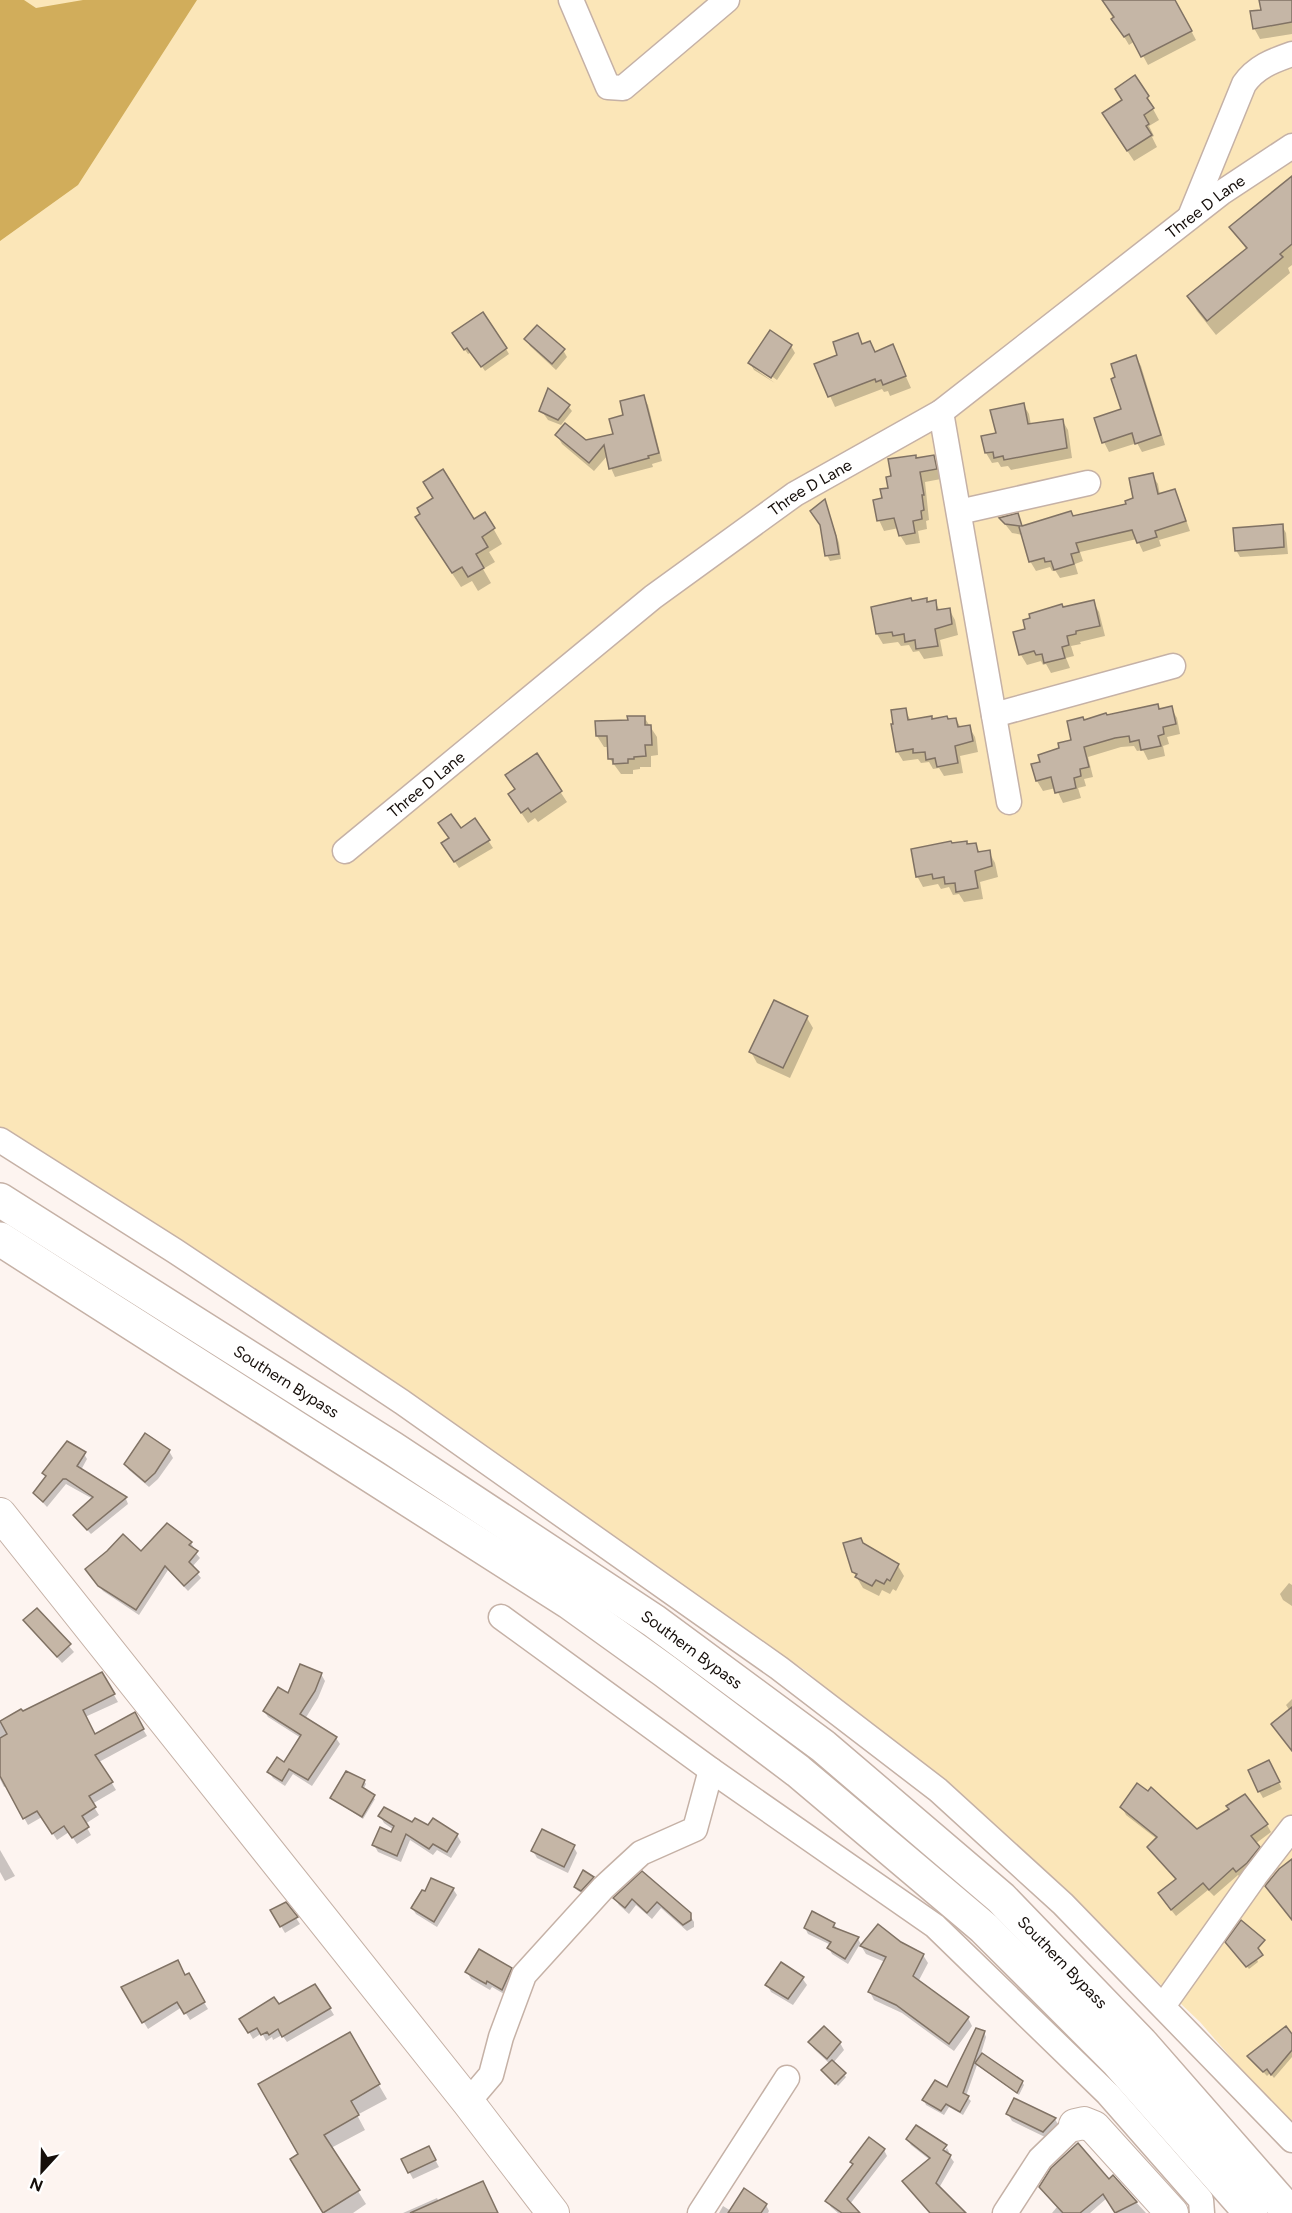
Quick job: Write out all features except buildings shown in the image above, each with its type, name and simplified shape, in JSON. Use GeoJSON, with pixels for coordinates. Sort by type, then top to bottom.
{"type":"FeatureCollection","features":[{"type":"Feature","properties":{"kind":"highway","name":"Southern Bypass"},"geometry":{"type":"LineString","coordinates":[[0,1200],[392,1448],[654,1621],[823,1746],[1001,1898],[1141,2043],[1290,2213]]}},
{"type":"Feature","properties":{"kind":"highway","name":"Southern Bypass"},"geometry":{"type":"LineString","coordinates":[[0,1239],[569,1602],[666,1671],[798,1771],[984,1928],[1117,2061],[1251,2213]]}},
{"type":"Feature","properties":{"kind":"main road"},"geometry":{"type":"LineString","coordinates":[[0,1514],[468,2102],[553,2213]]}},
{"type":"Feature","properties":{"kind":"main road"},"geometry":{"type":"LineString","coordinates":[[1075,2125],[1084,2123],[1094,2127],[1172,2213]]}},
{"type":"Feature","properties":{"kind":"street"},"geometry":{"type":"LineString","coordinates":[[571,0],[608,87],[623,88],[727,0]]}},
{"type":"Feature","properties":{"kind":"street"},"geometry":{"type":"LineString","coordinates":[[1191,216],[1244,84],[1252,73],[1264,65],[1292,54]]}},
{"type":"Feature","properties":{"kind":"street","name":"Three D Lane"},"geometry":{"type":"LineString","coordinates":[[345,851],[662,590],[795,494],[941,412],[1221,193],[1292,146]]}},
{"type":"Feature","properties":{"kind":"street"},"geometry":{"type":"LineString","coordinates":[[941,412],[1009,802]]}},
{"type":"Feature","properties":{"kind":"street"},"geometry":{"type":"LineString","coordinates":[[959,512],[1088,483]]}},
{"type":"Feature","properties":{"kind":"street"},"geometry":{"type":"LineString","coordinates":[[994,715],[1173,666]]}},
{"type":"Feature","properties":{"kind":"street"},"geometry":{"type":"LineString","coordinates":[[0,1140],[175,1251],[402,1402],[779,1668],[947,1797],[1063,1904],[1292,2140]]}},
{"type":"Feature","properties":{"kind":"street"},"geometry":{"type":"LineString","coordinates":[[501,1617],[711,1770],[935,1926],[1108,2094],[1201,2200],[1202,2213]]}},
{"type":"Feature","properties":{"kind":"street"},"geometry":{"type":"LineString","coordinates":[[468,2102],[491,2075],[501,2037],[524,1974],[603,1888],[641,1853],[695,1829],[711,1770]]}},
{"type":"Feature","properties":{"kind":"street"},"geometry":{"type":"LineString","coordinates":[[1163,2006],[1292,1828]]}},
{"type":"Feature","properties":{"kind":"street"},"geometry":{"type":"LineString","coordinates":[[700,2213],[787,2078]]}},
{"type":"Feature","properties":{"kind":"street"},"geometry":{"type":"LineString","coordinates":[[1005,2213],[1040,2159],[1075,2125]]}},
{"type":"Feature","properties":{"kind":"shaded area"},"geometry":{"type":"Polygon","coordinates":[[[0,0],[1292,0],[1292,2128],[1200,2022],[1056,1885],[806,1671],[0,1129],[0,0]]]}},
{"type":"Feature","properties":{"kind":"shaded area"},"geometry":{"type":"Polygon","coordinates":[[[0,0],[24,0],[36,8],[83,0],[197,0],[78,185],[0,241],[0,0]]]}}]}
